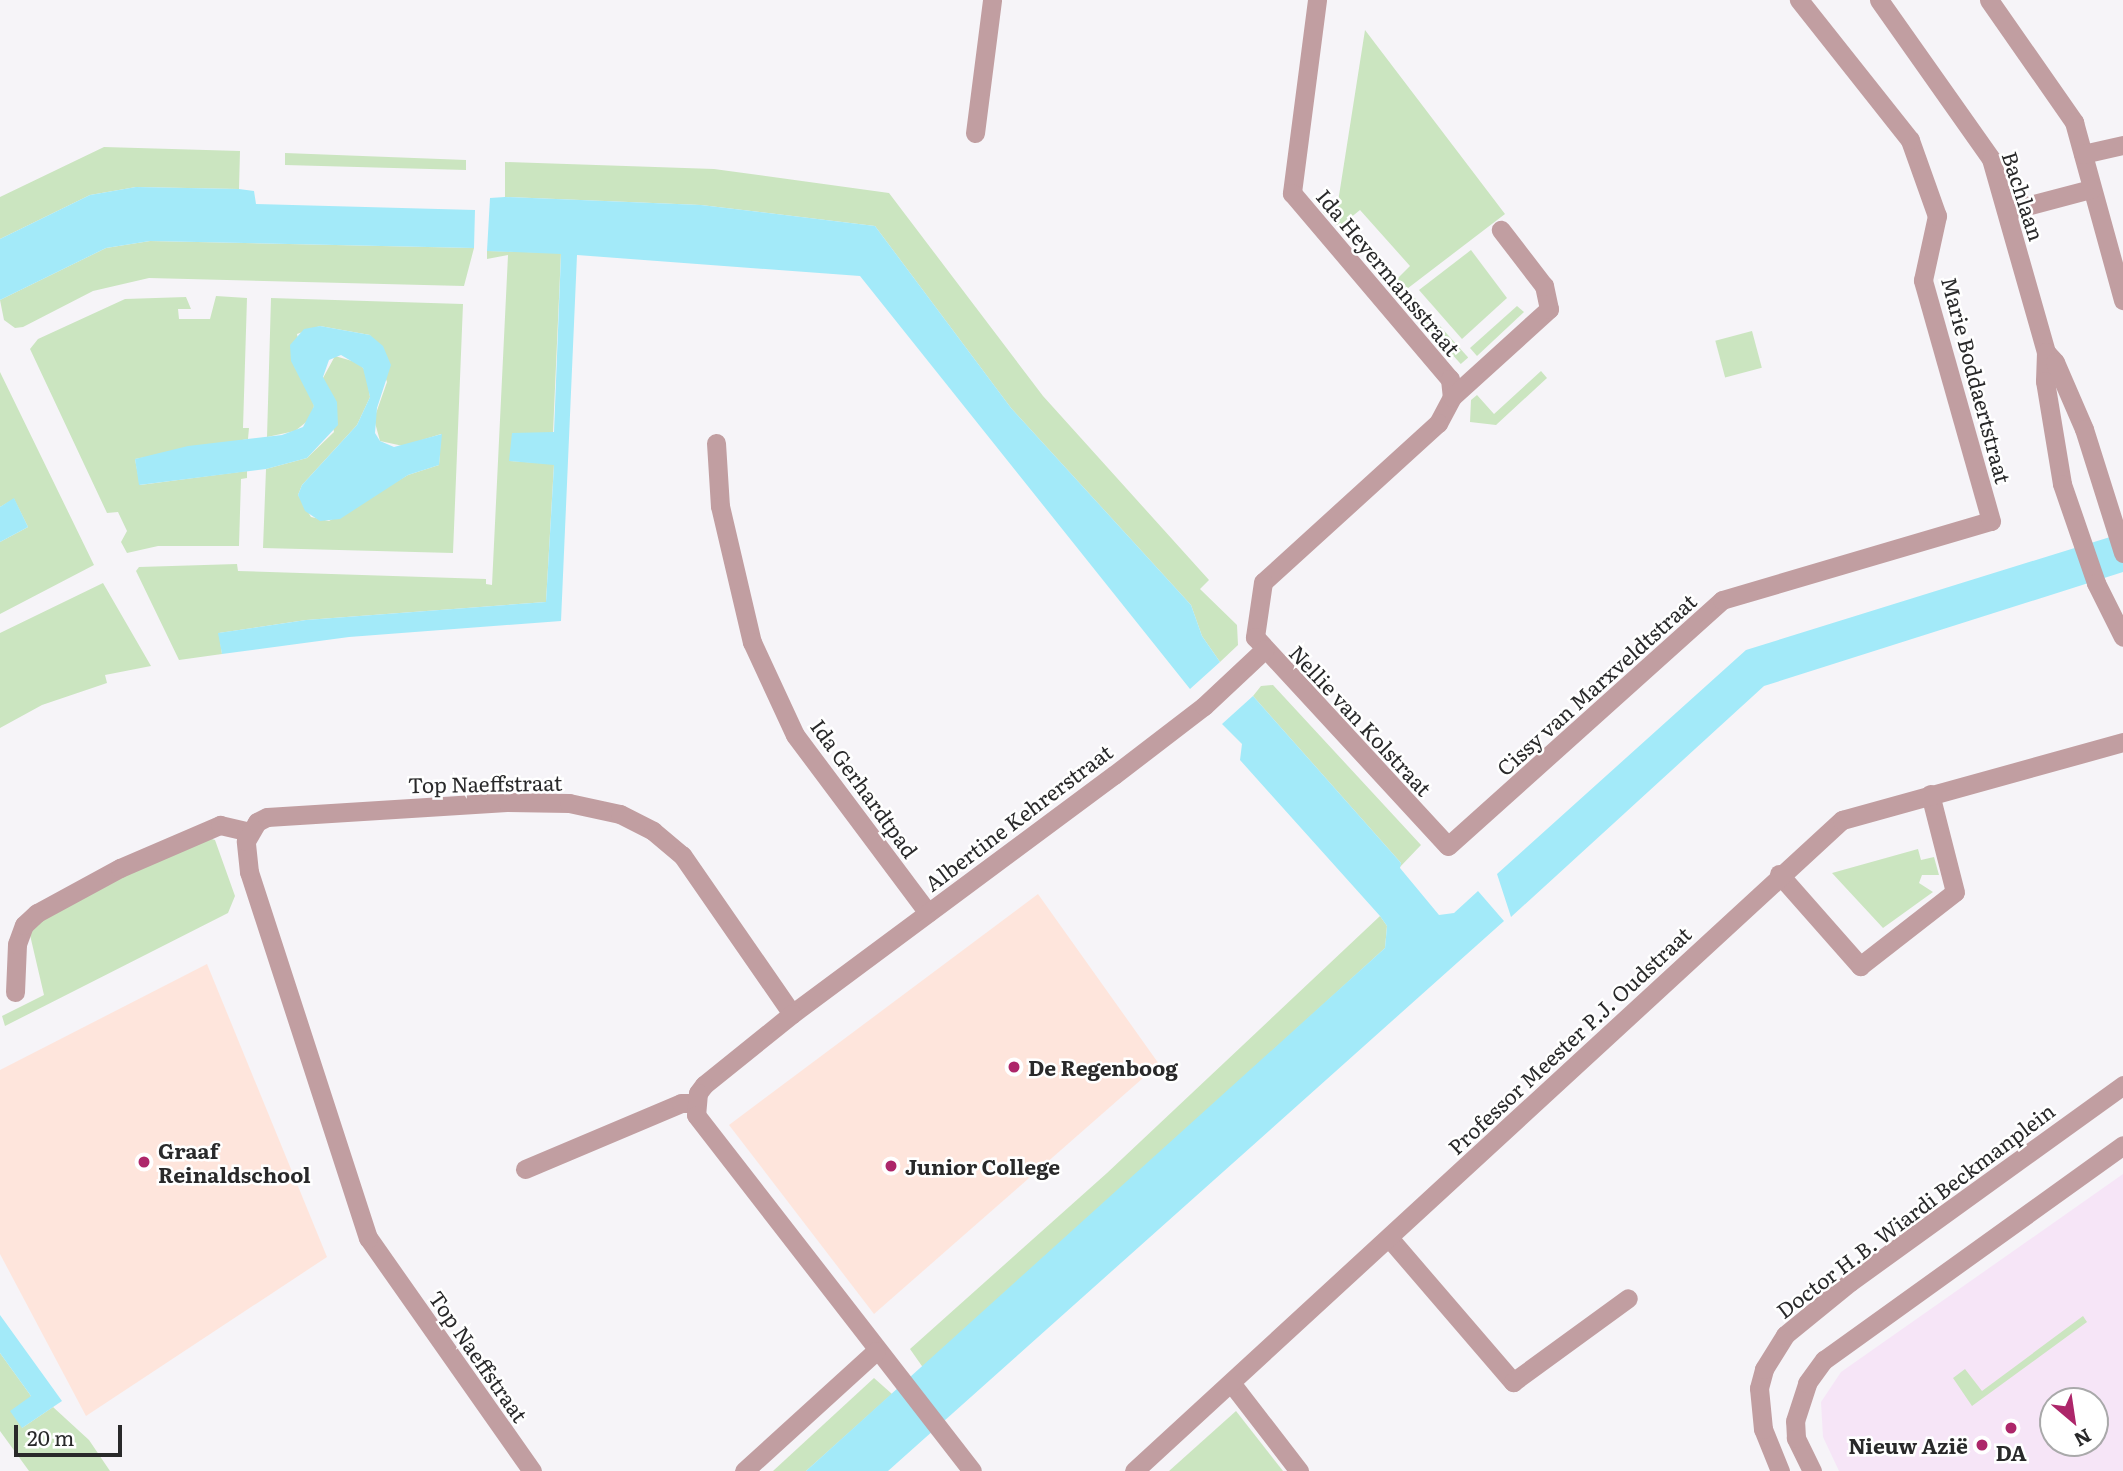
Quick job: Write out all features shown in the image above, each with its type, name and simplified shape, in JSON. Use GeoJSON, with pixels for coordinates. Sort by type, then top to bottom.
{"type":"FeatureCollection","features":[{"type":"Feature","properties":{"kind":"street"},"geometry":{"type":"LineString","coordinates":[[975,133],[992,0]]}},
{"type":"Feature","properties":{"kind":"street","name":"Ida Heyermansstraat"},"geometry":{"type":"LineString","coordinates":[[1317,0],[1292,193],[1450,379],[1452,397]]}},
{"type":"Feature","properties":{"kind":"street","name":"Marie Boddaertstraat"},"geometry":{"type":"LineString","coordinates":[[1799,0],[1910,140],[1937,216],[1923,280],[1991,521]]}},
{"type":"Feature","properties":{"kind":"street","name":"Bachlaan"},"geometry":{"type":"LineString","coordinates":[[1879,0],[1991,159],[2046,352],[2084,429],[2123,554]]}},
{"type":"Feature","properties":{"kind":"street"},"geometry":{"type":"LineString","coordinates":[[1989,0],[2061,98],[2074,122],[2123,300]]}},
{"type":"Feature","properties":{"kind":"street"},"geometry":{"type":"LineString","coordinates":[[2083,154],[2123,145]]}},
{"type":"Feature","properties":{"kind":"street"},"geometry":{"type":"LineString","coordinates":[[2007,211],[2091,189]]}},
{"type":"Feature","properties":{"kind":"street"},"geometry":{"type":"LineString","coordinates":[[1452,397],[1549,309],[1544,286],[1501,230]]}},
{"type":"Feature","properties":{"kind":"street","name":"Bachlaan"},"geometry":{"type":"LineString","coordinates":[[2046,352],[2045,381],[2062,484],[2096,583],[2123,637]]}},
{"type":"Feature","properties":{"kind":"street","name":"Nellie van Kolstraat"},"geometry":{"type":"LineString","coordinates":[[1448,846],[1255,637],[1263,582],[1438,423],[1452,397]]}},
{"type":"Feature","properties":{"kind":"street","name":"Ida Gerhardtpad"},"geometry":{"type":"LineString","coordinates":[[716,443],[720,506],[752,642],[795,735],[928,913]]}},
{"type":"Feature","properties":{"kind":"street","name":"Cissy van Marxveldtstraat"},"geometry":{"type":"LineString","coordinates":[[1448,846],[1722,600],[1991,521]]}},
{"type":"Feature","properties":{"kind":"street","name":"Albertine Kehrerstraat"},"geometry":{"type":"LineString","coordinates":[[792,1014],[1204,705],[1265,649]]}},
{"type":"Feature","properties":{"kind":"street","name":"Professor Meester P.J. Oudstraat"},"geometry":{"type":"LineString","coordinates":[[1134,1471],[1390,1239],[1779,874],[1842,820],[2123,742]]}},
{"type":"Feature","properties":{"kind":"street"},"geometry":{"type":"LineString","coordinates":[[1779,874],[1860,966],[1955,892],[1930,794]]}},
{"type":"Feature","properties":{"kind":"street","name":"Top Naeffstraat"},"geometry":{"type":"LineString","coordinates":[[533,1471],[368,1238],[249,872],[244,851],[250,831],[267,817],[506,802],[569,803],[620,814],[653,831],[682,855],[792,1014]]}},
{"type":"Feature","properties":{"kind":"street"},"geometry":{"type":"LineString","coordinates":[[15,992],[17,944],[24,925],[37,913],[120,868],[220,825],[250,831]]}},
{"type":"Feature","properties":{"kind":"street"},"geometry":{"type":"LineString","coordinates":[[792,1014],[704,1085],[695,1102],[696,1115],[876,1352],[972,1471]]}},
{"type":"Feature","properties":{"kind":"street","name":"Doctor H.B. Wiardi Beckmanplein"},"geometry":{"type":"LineString","coordinates":[[1780,1471],[1763,1429],[1759,1396],[1764,1369],[1785,1335],[1850,1282],[2123,1085]]}},
{"type":"Feature","properties":{"kind":"street"},"geometry":{"type":"LineString","coordinates":[[525,1170],[681,1103],[695,1102]]}},
{"type":"Feature","properties":{"kind":"street"},"geometry":{"type":"LineString","coordinates":[[1812,1471],[1796,1438],[1794,1421],[1807,1382],[1824,1360],[2123,1144]]}},
{"type":"Feature","properties":{"kind":"street"},"geometry":{"type":"LineString","coordinates":[[1390,1239],[1513,1382],[1628,1298]]}},
{"type":"Feature","properties":{"kind":"street"},"geometry":{"type":"LineString","coordinates":[[744,1471],[876,1352]]}},
{"type":"Feature","properties":{"kind":"street"},"geometry":{"type":"LineString","coordinates":[[1232,1384],[1299,1471]]}},
{"type":"Feature","properties":{"kind":"shaded area"},"geometry":{"type":"Polygon","coordinates":[[[1038,894],[1159,1064],[874,1314],[729,1125],[1038,894]]]}},
{"type":"Feature","properties":{"kind":"shaded area","name":"Graaf Reinaldschool"},"geometry":{"type":"Polygon","coordinates":[[[207,964],[327,1257],[86,1416],[0,1254],[0,1070],[207,964]]]}},
{"type":"Feature","properties":{"kind":"shaded area"},"geometry":{"type":"Polygon","coordinates":[[[2123,1174],[2123,1471],[1839,1471],[1823,1437],[1821,1402],[1841,1372],[2123,1174]]]}},
{"type":"Feature","properties":{"kind":"green space"},"geometry":{"type":"Polygon","coordinates":[[[1365,30],[1505,214],[1399,295],[1391,285],[1410,266],[1360,210],[1339,227],[1323,212],[1325,201],[1338,202],[1365,30]]]}},
{"type":"Feature","properties":{"kind":"green space"},"geometry":{"type":"Polygon","coordinates":[[[104,147],[240,151],[239,189],[136,187],[90,195],[0,239],[0,197],[104,147]]]}},
{"type":"Feature","properties":{"kind":"green space"},"geometry":{"type":"Polygon","coordinates":[[[285,153],[466,160],[466,170],[285,165],[285,153]]]}},
{"type":"Feature","properties":{"kind":"green space"},"geometry":{"type":"Polygon","coordinates":[[[505,162],[714,169],[889,193],[1043,396],[1209,580],[1200,589],[1237,625],[1238,645],[1220,662],[1202,636],[1191,605],[1011,408],[875,226],[701,205],[505,197],[505,162]]]}},
{"type":"Feature","properties":{"kind":"green space"},"geometry":{"type":"Polygon","coordinates":[[[150,241],[474,248],[464,286],[149,278],[93,291],[23,327],[15,328],[4,320],[0,300],[106,248],[150,241]]]}},
{"type":"Feature","properties":{"kind":"green space"},"geometry":{"type":"Polygon","coordinates":[[[1471,250],[1507,298],[1462,339],[1419,290],[1471,250]]]}},
{"type":"Feature","properties":{"kind":"green space"},"geometry":{"type":"Polygon","coordinates":[[[487,251],[561,253],[553,433],[510,461],[554,464],[546,602],[306,620],[219,633],[222,654],[179,660],[136,571],[139,567],[237,564],[238,571],[486,579],[486,584],[492,585],[508,255],[487,259],[487,251]]]}},
{"type":"Feature","properties":{"kind":"green space"},"geometry":{"type":"Polygon","coordinates":[[[1412,295],[1468,357],[1461,364],[1405,302],[1412,295]]]}},
{"type":"Feature","properties":{"kind":"green space"},"geometry":{"type":"Polygon","coordinates":[[[216,296],[247,298],[243,428],[249,428],[248,439],[135,459],[140,485],[247,471],[247,478],[241,479],[239,546],[158,546],[127,553],[121,542],[127,531],[118,512],[107,513],[30,349],[38,339],[125,299],[186,297],[191,309],[178,309],[179,319],[210,319],[216,296]]]}},
{"type":"Feature","properties":{"kind":"green space"},"geometry":{"type":"Polygon","coordinates":[[[271,298],[463,304],[453,553],[263,548],[266,469],[307,458],[334,432],[323,378],[335,356],[359,363],[366,372],[370,397],[357,425],[302,485],[298,495],[311,517],[329,521],[408,475],[439,465],[441,434],[403,446],[380,441],[374,419],[387,382],[370,335],[320,326],[297,334],[314,406],[310,419],[295,431],[267,437],[271,298]]]}},
{"type":"Feature","properties":{"kind":"green space"},"geometry":{"type":"Polygon","coordinates":[[[1517,306],[1524,312],[1477,356],[1470,348],[1517,306]]]}},
{"type":"Feature","properties":{"kind":"green space"},"geometry":{"type":"Polygon","coordinates":[[[1752,331],[1762,368],[1725,378],[1715,341],[1752,331]]]}},
{"type":"Feature","properties":{"kind":"green space"},"geometry":{"type":"Polygon","coordinates":[[[1541,371],[1547,378],[1496,425],[1470,422],[1471,400],[1477,395],[1494,414],[1541,371]]]}},
{"type":"Feature","properties":{"kind":"green space"},"geometry":{"type":"Polygon","coordinates":[[[0,372],[94,565],[0,614],[0,542],[28,527],[14,499],[0,507],[0,372]]]}},
{"type":"Feature","properties":{"kind":"green space"},"geometry":{"type":"Polygon","coordinates":[[[103,583],[151,666],[105,675],[107,683],[42,705],[0,728],[0,633],[103,583]]]}},
{"type":"Feature","properties":{"kind":"green space"},"geometry":{"type":"Polygon","coordinates":[[[1273,685],[1421,845],[1399,868],[1401,863],[1253,696],[1261,686],[1273,685]]]}},
{"type":"Feature","properties":{"kind":"green space"},"geometry":{"type":"Polygon","coordinates":[[[209,838],[215,840],[235,896],[228,913],[5,1026],[2,1016],[44,995],[30,935],[34,924],[58,906],[209,838]]]}},
{"type":"Feature","properties":{"kind":"green space"},"geometry":{"type":"Polygon","coordinates":[[[1918,849],[1921,860],[1934,857],[1939,875],[1922,875],[1919,883],[1933,892],[1883,928],[1832,873],[1918,849]]]}},
{"type":"Feature","properties":{"kind":"green space"},"geometry":{"type":"Polygon","coordinates":[[[1380,916],[1387,926],[1385,948],[924,1369],[910,1349],[1107,1173],[1380,916]]]}},
{"type":"Feature","properties":{"kind":"green space"},"geometry":{"type":"Polygon","coordinates":[[[2083,1316],[2087,1322],[1972,1406],[1953,1378],[1965,1369],[1982,1391],[2083,1316]]]}},
{"type":"Feature","properties":{"kind":"green space"},"geometry":{"type":"Polygon","coordinates":[[[0,1353],[31,1396],[22,1428],[53,1407],[89,1440],[110,1471],[29,1471],[0,1431],[0,1353]]]}},
{"type":"Feature","properties":{"kind":"green space"},"geometry":{"type":"Polygon","coordinates":[[[874,1378],[892,1394],[806,1471],[773,1471],[874,1378]]]}},
{"type":"Feature","properties":{"kind":"green space"},"geometry":{"type":"Polygon","coordinates":[[[1236,1411],[1283,1471],[1169,1471],[1236,1411]]]}},
{"type":"Feature","properties":{"kind":"water"},"geometry":{"type":"Polygon","coordinates":[[[136,187],[254,191],[256,204],[475,210],[474,248],[150,241],[106,248],[0,300],[0,239],[90,195],[136,187]]]}},
{"type":"Feature","properties":{"kind":"water"},"geometry":{"type":"Polygon","coordinates":[[[490,198],[701,205],[875,226],[1011,408],[1191,605],[1202,636],[1220,662],[1190,689],[860,276],[577,255],[561,621],[349,637],[222,654],[218,633],[306,620],[546,602],[554,465],[509,461],[512,433],[554,432],[561,254],[487,251],[490,198]]]}},
{"type":"Feature","properties":{"kind":"water"},"geometry":{"type":"Polygon","coordinates":[[[320,326],[370,335],[383,346],[391,365],[377,408],[375,433],[380,441],[394,447],[442,434],[439,465],[408,475],[340,519],[320,521],[305,511],[298,495],[302,485],[357,425],[370,397],[363,368],[341,355],[329,360],[323,377],[337,402],[338,425],[307,458],[266,469],[139,485],[135,459],[188,446],[282,435],[303,427],[314,406],[291,361],[290,345],[304,329],[320,326]]]}},
{"type":"Feature","properties":{"kind":"water"},"geometry":{"type":"Polygon","coordinates":[[[14,498],[28,527],[0,542],[0,507],[14,498]]]}},
{"type":"Feature","properties":{"kind":"water"},"geometry":{"type":"Polygon","coordinates":[[[2123,533],[2123,572],[1764,686],[1511,917],[1497,874],[1746,650],[2123,533]]]}},
{"type":"Feature","properties":{"kind":"water"},"geometry":{"type":"Polygon","coordinates":[[[1253,696],[1401,863],[1400,868],[1439,915],[1454,913],[1478,891],[1504,921],[888,1471],[806,1471],[1385,948],[1387,926],[1380,916],[1240,760],[1242,744],[1222,724],[1253,696]]]}},
{"type":"Feature","properties":{"kind":"water"},"geometry":{"type":"Polygon","coordinates":[[[0,1315],[62,1401],[22,1428],[10,1411],[31,1396],[0,1353],[0,1315]]]}},
{"type":"Feature","properties":{"kind":"place","name":"De Regenboog"},"geometry":{"type":"Point","coordinates":[1014,1067]}},
{"type":"Feature","properties":{"kind":"place","name":"Graaf Reinaldschool"},"geometry":{"type":"Point","coordinates":[144,1162]}},
{"type":"Feature","properties":{"kind":"place","name":"Junior College"},"geometry":{"type":"Point","coordinates":[891,1166]}},
{"type":"Feature","properties":{"kind":"place","name":"DA"},"geometry":{"type":"Point","coordinates":[2011,1428]}},
{"type":"Feature","properties":{"kind":"place","name":"Nieuw Azië"},"geometry":{"type":"Point","coordinates":[1982,1445]}}]}
